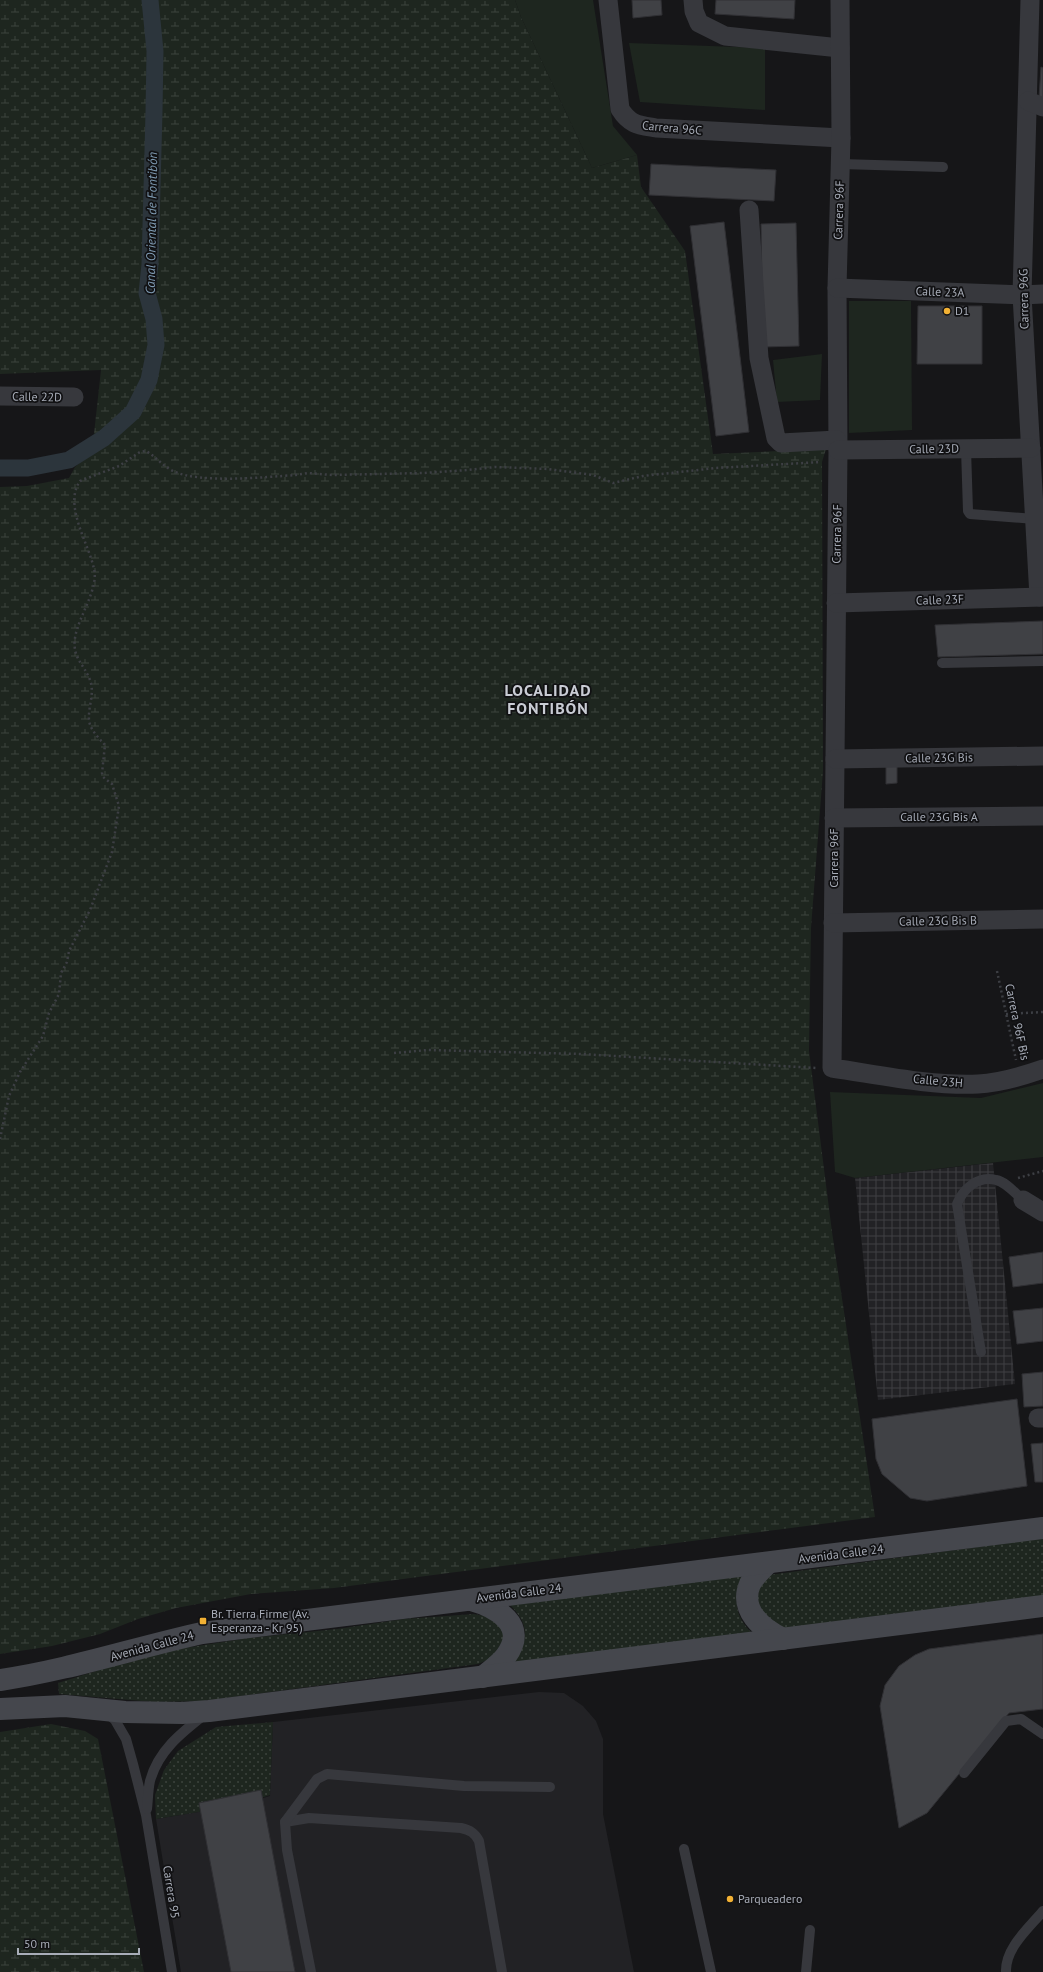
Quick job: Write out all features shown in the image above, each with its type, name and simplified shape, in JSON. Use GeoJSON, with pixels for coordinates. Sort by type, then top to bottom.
{"type":"FeatureCollection","features":[{"type":"Feature","properties":{"kind":"main road","name":"Avenida Calle 24"},"geometry":{"type":"LineString","coordinates":[[0,1680],[58,1671],[159,1642],[202,1633],[1043,1528]]}},
{"type":"Feature","properties":{"kind":"main road"},"geometry":{"type":"LineString","coordinates":[[768,1563],[750,1584],[747,1595],[749,1608],[754,1618],[763,1628],[783,1639]]}},
{"type":"Feature","properties":{"kind":"main road"},"geometry":{"type":"LineString","coordinates":[[468,1599],[487,1604],[501,1613],[511,1624],[514,1634],[507,1656],[483,1677]]}},
{"type":"Feature","properties":{"kind":"main road"},"geometry":{"type":"LineString","coordinates":[[0,1710],[65,1706],[152,1713],[209,1711],[1043,1606]]}},
{"type":"Feature","properties":{"kind":"street","name":"Carrera 96C"},"geometry":{"type":"LineString","coordinates":[[608,0],[620,109],[626,118],[634,124],[656,128],[841,138]]}},
{"type":"Feature","properties":{"kind":"street"},"geometry":{"type":"LineString","coordinates":[[693,0],[694,11],[699,23],[725,36],[840,48]]}},
{"type":"Feature","properties":{"kind":"street","name":"Carrera 96F"},"geometry":{"type":"LineString","coordinates":[[832,1068],[838,451],[837,288],[841,138],[840,0]]}},
{"type":"Feature","properties":{"kind":"street","name":"Carrera 96G"},"geometry":{"type":"LineString","coordinates":[[1030,0],[1035,104],[1022,295],[1036,402],[1031,448],[1041,597]]}},
{"type":"Feature","properties":{"kind":"street","name":"Calle 23D"},"geometry":{"type":"LineString","coordinates":[[749,210],[759,358],[776,438],[782,443],[838,451],[1031,448]]}},
{"type":"Feature","properties":{"kind":"street","name":"Calle 23A"},"geometry":{"type":"LineString","coordinates":[[837,288],[1022,295],[1043,294]]}},
{"type":"Feature","properties":{"kind":"street","name":"Calle 22D"},"geometry":{"type":"LineString","coordinates":[[0,396],[74,398]]}},
{"type":"Feature","properties":{"kind":"street","name":"Calle 23F"},"geometry":{"type":"LineString","coordinates":[[836,603],[1041,597]]}},
{"type":"Feature","properties":{"kind":"street","name":"Calle 23G Bis"},"geometry":{"type":"LineString","coordinates":[[835,759],[1043,756]]}},
{"type":"Feature","properties":{"kind":"street","name":"Calle 23G Bis A"},"geometry":{"type":"LineString","coordinates":[[834,818],[1043,816]]}},
{"type":"Feature","properties":{"kind":"street","name":"Calle 23G Bis B"},"geometry":{"type":"LineString","coordinates":[[834,923],[1043,919]]}},
{"type":"Feature","properties":{"kind":"street","name":"Calle 23H"},"geometry":{"type":"LineString","coordinates":[[832,1068],[937,1083],[978,1084],[1020,1076],[1043,1069]]}},
{"type":"Feature","properties":{"kind":"street"},"geometry":{"type":"LineString","coordinates":[[1023,1200],[1043,1212]]}},
{"type":"Feature","properties":{"kind":"lane"},"geometry":{"type":"LineString","coordinates":[[840,164],[943,167]]}},
{"type":"Feature","properties":{"kind":"lane"},"geometry":{"type":"LineString","coordinates":[[966,449],[968,511],[970,514],[1035,519]]}},
{"type":"Feature","properties":{"kind":"lane"},"geometry":{"type":"LineString","coordinates":[[942,663],[1043,661]]}},
{"type":"Feature","properties":{"kind":"lane"},"geometry":{"type":"LineString","coordinates":[[980,1352],[957,1204],[961,1193],[969,1186],[982,1180],[994,1179],[1002,1182],[1023,1200]]}},
{"type":"Feature","properties":{"kind":"lane","name":"Carrera 95"},"geometry":{"type":"LineString","coordinates":[[104,1710],[115,1720],[126,1739],[146,1815],[172,1972]]}},
{"type":"Feature","properties":{"kind":"lane","name":"Carrera 95"},"geometry":{"type":"LineString","coordinates":[[146,1815],[150,1781],[158,1761],[168,1746],[209,1711]]}},
{"type":"Feature","properties":{"kind":"lane"},"geometry":{"type":"LineString","coordinates":[[964,1773],[1006,1721],[1021,1719],[1043,1734]]}},
{"type":"Feature","properties":{"kind":"lane"},"geometry":{"type":"LineString","coordinates":[[311,1972],[286,1844],[285,1822],[317,1779],[327,1774],[456,1785],[550,1787]]}},
{"type":"Feature","properties":{"kind":"lane"},"geometry":{"type":"LineString","coordinates":[[285,1822],[297,1818],[317,1818],[468,1829],[475,1834],[479,1841],[502,1972]]}},
{"type":"Feature","properties":{"kind":"lane"},"geometry":{"type":"LineString","coordinates":[[684,1849],[711,1972]]}},
{"type":"Feature","properties":{"kind":"lane"},"geometry":{"type":"LineString","coordinates":[[1006,1972],[1006,1959],[1011,1950],[1043,1910]]}},
{"type":"Feature","properties":{"kind":"lane"},"geometry":{"type":"LineString","coordinates":[[806,1972],[810,1930]]}},
{"type":"Feature","properties":{"kind":"path"},"geometry":{"type":"LineString","coordinates":[[0,1139],[9,1096],[20,1072],[43,1036],[49,1013],[56,1003],[61,973],[73,941],[90,910],[102,881],[112,852],[118,825],[119,806],[112,784],[103,778],[102,773],[105,745],[93,731],[89,720],[93,689],[88,675],[79,663],[76,654],[75,638],[95,581],[94,569],[82,535],[75,504],[74,493],[80,481],[118,466],[140,452],[146,451],[172,471],[210,478],[296,476],[308,473],[348,475],[430,472],[495,467],[548,469],[593,475],[613,483],[643,476],[716,468],[822,462],[838,451]]}},
{"type":"Feature","properties":{"kind":"path","name":"Carrera 96F Bis"},"geometry":{"type":"LineString","coordinates":[[997,971],[1020,1076]]}},
{"type":"Feature","properties":{"kind":"path"},"geometry":{"type":"LineString","coordinates":[[1006,1014],[1043,1012]]}},
{"type":"Feature","properties":{"kind":"path"},"geometry":{"type":"LineString","coordinates":[[394,1053],[428,1050],[581,1054],[796,1068],[832,1068]]}},
{"type":"Feature","properties":{"kind":"path"},"geometry":{"type":"LineString","coordinates":[[1002,1182],[1043,1171]]}},
{"type":"Feature","properties":{"kind":"shaded area"},"geometry":{"type":"Polygon","coordinates":[[[993,1163],[1015,1384],[878,1400],[855,1178],[993,1163]]]}},
{"type":"Feature","properties":{"kind":"shaded area"},"geometry":{"type":"Polygon","coordinates":[[[539,1692],[564,1693],[583,1706],[596,1721],[603,1739],[603,1814],[634,1972],[181,1972],[156,1819],[235,1806],[270,1796],[273,1722],[539,1692]]]}},
{"type":"Feature","properties":{"kind":"green space"},"geometry":{"type":"Polygon","coordinates":[[[0,0],[515,0],[521,17],[592,168],[637,155],[641,187],[685,251],[713,454],[826,449],[822,462],[823,771],[811,928],[809,1051],[832,1232],[875,1517],[334,1588],[251,1594],[176,1608],[138,1619],[100,1634],[52,1646],[0,1654],[0,487],[27,486],[69,478],[75,467],[92,452],[101,370],[0,374],[0,0]]]}},
{"type":"Feature","properties":{"kind":"green space"},"geometry":{"type":"Polygon","coordinates":[[[515,0],[593,0],[613,126],[637,155],[592,168],[521,17],[515,0]]]}},
{"type":"Feature","properties":{"kind":"green space"},"geometry":{"type":"Polygon","coordinates":[[[629,43],[765,48],[765,110],[640,102],[629,43]]]}},
{"type":"Feature","properties":{"kind":"green space"},"geometry":{"type":"Polygon","coordinates":[[[849,301],[911,301],[912,430],[849,433],[849,301]]]}},
{"type":"Feature","properties":{"kind":"green space"},"geometry":{"type":"Polygon","coordinates":[[[822,354],[820,400],[777,402],[773,360],[822,354]]]}},
{"type":"Feature","properties":{"kind":"green space"},"geometry":{"type":"Polygon","coordinates":[[[1043,1083],[1043,1157],[855,1178],[835,1172],[830,1092],[981,1098],[1043,1083]]]}},
{"type":"Feature","properties":{"kind":"green space"},"geometry":{"type":"Polygon","coordinates":[[[1043,1538],[1043,1596],[791,1630],[778,1628],[756,1605],[760,1586],[769,1575],[1043,1538]]]}},
{"type":"Feature","properties":{"kind":"green space"},"geometry":{"type":"Polygon","coordinates":[[[743,1575],[738,1592],[737,1606],[746,1627],[753,1634],[511,1664],[521,1647],[525,1633],[521,1618],[508,1603],[743,1575]]]}},
{"type":"Feature","properties":{"kind":"green space"},"geometry":{"type":"Polygon","coordinates":[[[474,1614],[490,1617],[501,1624],[504,1638],[493,1658],[478,1664],[204,1701],[154,1702],[59,1694],[58,1683],[134,1659],[178,1649],[249,1638],[337,1629],[404,1619],[474,1614]]]}},
{"type":"Feature","properties":{"kind":"green space"},"geometry":{"type":"Polygon","coordinates":[[[273,1722],[270,1795],[235,1806],[156,1819],[155,1795],[164,1770],[178,1751],[216,1727],[273,1722]]]}},
{"type":"Feature","properties":{"kind":"green space"},"geometry":{"type":"Polygon","coordinates":[[[51,1724],[85,1731],[98,1739],[144,1972],[0,1972],[0,1732],[51,1724]]]}},
{"type":"Feature","properties":{"kind":"building"},"geometry":{"type":"Polygon","coordinates":[[[632,0],[661,0],[662,15],[633,18],[632,0]]]}},
{"type":"Feature","properties":{"kind":"building"},"geometry":{"type":"Polygon","coordinates":[[[716,0],[795,0],[794,19],[715,14],[716,0]]]}},
{"type":"Feature","properties":{"kind":"building"},"geometry":{"type":"Polygon","coordinates":[[[1041,67],[1043,68],[1043,100],[1039,98],[1041,67]]]}},
{"type":"Feature","properties":{"kind":"building"},"geometry":{"type":"Polygon","coordinates":[[[651,164],[776,170],[774,201],[649,195],[651,164]]]}},
{"type":"Feature","properties":{"kind":"building"},"geometry":{"type":"Polygon","coordinates":[[[724,222],[749,432],[716,436],[690,226],[724,222]]]}},
{"type":"Feature","properties":{"kind":"building"},"geometry":{"type":"Polygon","coordinates":[[[796,223],[799,346],[763,347],[761,224],[796,223]]]}},
{"type":"Feature","properties":{"kind":"building"},"geometry":{"type":"Polygon","coordinates":[[[918,306],[982,306],[982,364],[917,364],[918,306]]]}},
{"type":"Feature","properties":{"kind":"building"},"geometry":{"type":"Polygon","coordinates":[[[1043,621],[1043,654],[938,657],[935,625],[1043,621]]]}},
{"type":"Feature","properties":{"kind":"building"},"geometry":{"type":"Polygon","coordinates":[[[897,764],[897,783],[886,784],[886,765],[897,764]]]}},
{"type":"Feature","properties":{"kind":"building"},"geometry":{"type":"Polygon","coordinates":[[[1043,1252],[1043,1283],[1013,1287],[1009,1257],[1043,1252]]]}},
{"type":"Feature","properties":{"kind":"building"},"geometry":{"type":"Polygon","coordinates":[[[1043,1308],[1043,1341],[1017,1344],[1013,1311],[1043,1308]]]}},
{"type":"Feature","properties":{"kind":"building"},"geometry":{"type":"Polygon","coordinates":[[[1043,1372],[1043,1406],[1024,1407],[1022,1374],[1043,1372]]]}},
{"type":"Feature","properties":{"kind":"building"},"geometry":{"type":"Polygon","coordinates":[[[1017,1399],[1027,1486],[927,1501],[910,1498],[882,1474],[876,1459],[872,1419],[1017,1399]]]}},
{"type":"Feature","properties":{"kind":"building"},"geometry":{"type":"Polygon","coordinates":[[[1043,1443],[1043,1482],[1035,1482],[1031,1444],[1043,1443]]]}},
{"type":"Feature","properties":{"kind":"building"},"geometry":{"type":"Polygon","coordinates":[[[1043,1634],[1043,1709],[1009,1713],[927,1813],[899,1828],[880,1706],[885,1685],[899,1666],[915,1655],[929,1649],[1043,1634]]]}},
{"type":"Feature","properties":{"kind":"building"},"geometry":{"type":"Polygon","coordinates":[[[261,1790],[295,1972],[231,1972],[199,1803],[261,1790]]]}},
{"type":"Feature","properties":{"kind":"waterway","name":"Canal Oriental de Fontibón"},"geometry":{"type":"LineString","coordinates":[[0,468],[28,468],[69,460],[104,438],[133,412],[149,380],[156,345],[154,319],[147,293],[150,264],[155,51],[150,0]]}},
{"type":"Feature","properties":{"kind":"place","name":"D1"},"geometry":{"type":"Point","coordinates":[947,311]}},
{"type":"Feature","properties":{"kind":"place","name":"Br. Tierra Firme (Av. Esperanza - Kr 95)"},"geometry":{"type":"Point","coordinates":[203,1621]}},
{"type":"Feature","properties":{"kind":"place","name":"Parqueadero"},"geometry":{"type":"Point","coordinates":[730,1899]}},
{"type":"Feature","properties":{"kind":"district","name":"LOCALIDAD FONTIBÓN"},"geometry":{"type":"Point","coordinates":[548,699]}}]}
